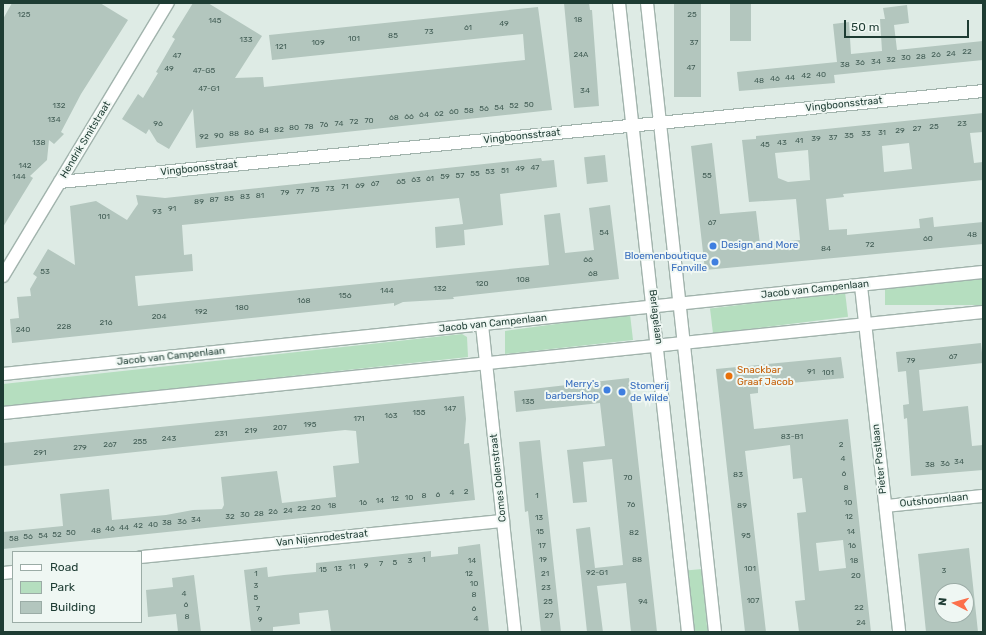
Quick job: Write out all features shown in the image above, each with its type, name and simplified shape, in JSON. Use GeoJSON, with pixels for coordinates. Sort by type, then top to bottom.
{"type":"FeatureCollection","features":[{"type":"Feature","properties":{"kind":"street","name":"Hendrik Smitstraat"},"geometry":{"type":"LineString","coordinates":[[3,276],[168,3]]}},
{"type":"Feature","properties":{"kind":"street","name":"Berlagelaan"},"geometry":{"type":"LineString","coordinates":[[618,3],[658,346],[688,632]]}},
{"type":"Feature","properties":{"kind":"street"},"geometry":{"type":"LineString","coordinates":[[647,3],[678,304],[715,632]]}},
{"type":"Feature","properties":{"kind":"street","name":"Vingboonsstraat"},"geometry":{"type":"LineString","coordinates":[[60,182],[632,127],[983,91]]}},
{"type":"Feature","properties":{"kind":"street","name":"Jacob van Campenlaan"},"geometry":{"type":"LineString","coordinates":[[3,374],[861,286],[983,272]]}},
{"type":"Feature","properties":{"kind":"street","name":"Pieter Postlaan"},"geometry":{"type":"LineString","coordinates":[[861,286],[899,632]]}},
{"type":"Feature","properties":{"kind":"street"},"geometry":{"type":"LineString","coordinates":[[3,412],[683,344],[983,312]]}},
{"type":"Feature","properties":{"kind":"street","name":"Comes Oolenstraat"},"geometry":{"type":"LineString","coordinates":[[482,325],[515,632]]}},
{"type":"Feature","properties":{"kind":"street","name":"Outshoornlaan"},"geometry":{"type":"LineString","coordinates":[[886,506],[983,496]]}},
{"type":"Feature","properties":{"kind":"street","name":"Van Nijenrodestraat"},"geometry":{"type":"LineString","coordinates":[[142,557],[503,521]]}},
{"type":"Feature","properties":{"kind":"green space"},"geometry":{"type":"Polygon","coordinates":[[[885,279],[983,279],[983,305],[885,305],[885,279]]]}},
{"type":"Feature","properties":{"kind":"green space"},"geometry":{"type":"Polygon","coordinates":[[[845,292],[848,317],[713,333],[710,309],[845,292]]]}},
{"type":"Feature","properties":{"kind":"green space"},"geometry":{"type":"Polygon","coordinates":[[[630,314],[633,340],[505,354],[505,331],[630,314]]]}},
{"type":"Feature","properties":{"kind":"green space"},"geometry":{"type":"Polygon","coordinates":[[[462,334],[467,337],[468,357],[3,407],[3,384],[462,334]]]}},
{"type":"Feature","properties":{"kind":"green space"},"geometry":{"type":"Polygon","coordinates":[[[702,569],[707,632],[691,632],[686,570],[702,569]]]}},
{"type":"Feature","properties":{"kind":"building"},"geometry":{"type":"Polygon","coordinates":[[[12,3],[100,3],[128,20],[81,94],[61,132],[64,134],[54,144],[49,140],[47,160],[30,176],[33,178],[3,227],[3,19],[12,3]]]}},
{"type":"Feature","properties":{"kind":"building"},"geometry":{"type":"Polygon","coordinates":[[[193,3],[208,3],[262,36],[235,78],[263,77],[264,87],[525,60],[523,34],[272,60],[269,35],[538,7],[552,110],[196,148],[193,109],[169,149],[157,142],[149,129],[146,134],[122,119],[138,94],[143,98],[158,73],[156,72],[175,39],[172,37],[193,3]]]}},
{"type":"Feature","properties":{"kind":"building"},"geometry":{"type":"Polygon","coordinates":[[[564,3],[589,3],[590,10],[592,10],[599,106],[574,108],[564,3]]]}},
{"type":"Feature","properties":{"kind":"building"},"geometry":{"type":"Polygon","coordinates":[[[674,3],[701,3],[701,97],[674,97],[674,3]]]}},
{"type":"Feature","properties":{"kind":"building"},"geometry":{"type":"Polygon","coordinates":[[[730,3],[751,3],[751,41],[730,41],[730,3]]]}},
{"type":"Feature","properties":{"kind":"building"},"geometry":{"type":"Polygon","coordinates":[[[907,5],[909,23],[894,25],[897,50],[983,41],[983,60],[834,75],[835,83],[739,91],[737,72],[837,62],[833,24],[849,22],[851,54],[882,51],[880,19],[885,19],[883,8],[907,5]]]}},
{"type":"Feature","properties":{"kind":"building"},"geometry":{"type":"Polygon","coordinates":[[[983,113],[983,132],[970,133],[974,163],[983,162],[983,180],[843,194],[844,197],[826,199],[829,230],[847,229],[847,235],[920,228],[919,219],[933,217],[934,227],[983,222],[983,244],[705,270],[691,146],[712,143],[720,214],[756,211],[760,244],[800,240],[796,199],[749,202],[742,140],[756,139],[756,136],[983,113]],[[909,143],[882,146],[884,172],[912,169],[909,143]],[[808,150],[775,153],[778,178],[788,182],[810,180],[808,150]]]}},
{"type":"Feature","properties":{"kind":"building"},"geometry":{"type":"Polygon","coordinates":[[[605,155],[608,182],[587,184],[584,157],[605,155]]]}},
{"type":"Feature","properties":{"kind":"building"},"geometry":{"type":"Polygon","coordinates":[[[541,158],[542,161],[554,160],[557,187],[500,194],[503,225],[464,230],[465,245],[436,248],[435,227],[463,224],[459,198],[182,225],[184,255],[192,254],[193,271],[135,276],[138,306],[549,265],[544,215],[560,213],[565,253],[594,250],[589,208],[610,205],[619,279],[453,297],[454,299],[403,302],[394,306],[394,303],[12,343],[10,319],[19,318],[17,297],[31,296],[30,289],[37,277],[33,274],[48,249],[75,265],[70,206],[96,201],[127,220],[138,204],[136,195],[165,198],[541,158]]]}},
{"type":"Feature","properties":{"kind":"building"},"geometry":{"type":"Polygon","coordinates":[[[981,343],[983,363],[919,370],[923,411],[968,406],[972,446],[983,445],[983,470],[911,476],[907,418],[904,419],[903,405],[909,404],[906,371],[898,372],[896,352],[981,343]]]}},
{"type":"Feature","properties":{"kind":"building"},"geometry":{"type":"Polygon","coordinates":[[[841,357],[844,378],[758,386],[758,393],[750,394],[754,429],[848,419],[871,632],[799,632],[795,601],[805,600],[797,513],[806,512],[802,478],[793,479],[790,445],[745,451],[766,632],[745,632],[716,369],[841,357]],[[843,540],[816,543],[819,571],[846,568],[843,540]]]}},
{"type":"Feature","properties":{"kind":"building"},"geometry":{"type":"Polygon","coordinates":[[[629,378],[657,632],[631,632],[626,583],[597,586],[603,632],[587,632],[576,529],[590,527],[595,568],[623,565],[612,459],[583,462],[587,502],[573,503],[567,450],[605,446],[600,403],[516,412],[514,391],[629,378]]]}},
{"type":"Feature","properties":{"kind":"building"},"geometry":{"type":"Polygon","coordinates":[[[464,396],[466,419],[464,444],[469,443],[475,500],[3,549],[3,532],[63,526],[60,494],[109,489],[112,520],[166,515],[193,510],[222,509],[224,505],[221,477],[277,471],[282,503],[336,497],[333,466],[359,463],[356,431],[345,430],[3,466],[3,443],[464,396]]]}},
{"type":"Feature","properties":{"kind":"building"},"geometry":{"type":"Polygon","coordinates":[[[540,440],[561,632],[541,632],[528,511],[525,512],[519,442],[540,440]]]}},
{"type":"Feature","properties":{"kind":"building"},"geometry":{"type":"Polygon","coordinates":[[[480,544],[489,632],[331,632],[328,610],[299,613],[300,624],[273,627],[273,632],[251,632],[244,570],[267,567],[268,577],[316,572],[316,563],[431,551],[431,557],[458,554],[458,547],[480,544]]]}},
{"type":"Feature","properties":{"kind":"building"},"geometry":{"type":"Polygon","coordinates":[[[969,548],[973,583],[934,583],[934,623],[974,623],[974,595],[978,632],[926,632],[918,554],[969,548]]]}},
{"type":"Feature","properties":{"kind":"building"},"geometry":{"type":"Polygon","coordinates":[[[194,575],[201,632],[178,632],[176,614],[148,617],[146,590],[173,587],[172,578],[194,575]]]}},
{"type":"Feature","properties":{"kind":"place","name":"Design and More"},"geometry":{"type":"Point","coordinates":[713,246]}},
{"type":"Feature","properties":{"kind":"place","name":"Bloemenboutique Fonville"},"geometry":{"type":"Point","coordinates":[715,262]}},
{"type":"Feature","properties":{"kind":"place","name":"Snackbar Graaf Jacob"},"geometry":{"type":"Point","coordinates":[729,376]}},
{"type":"Feature","properties":{"kind":"place","name":"Merry's barbershop"},"geometry":{"type":"Point","coordinates":[607,390]}},
{"type":"Feature","properties":{"kind":"place","name":"Stomerij de Wilde"},"geometry":{"type":"Point","coordinates":[622,392]}}]}
